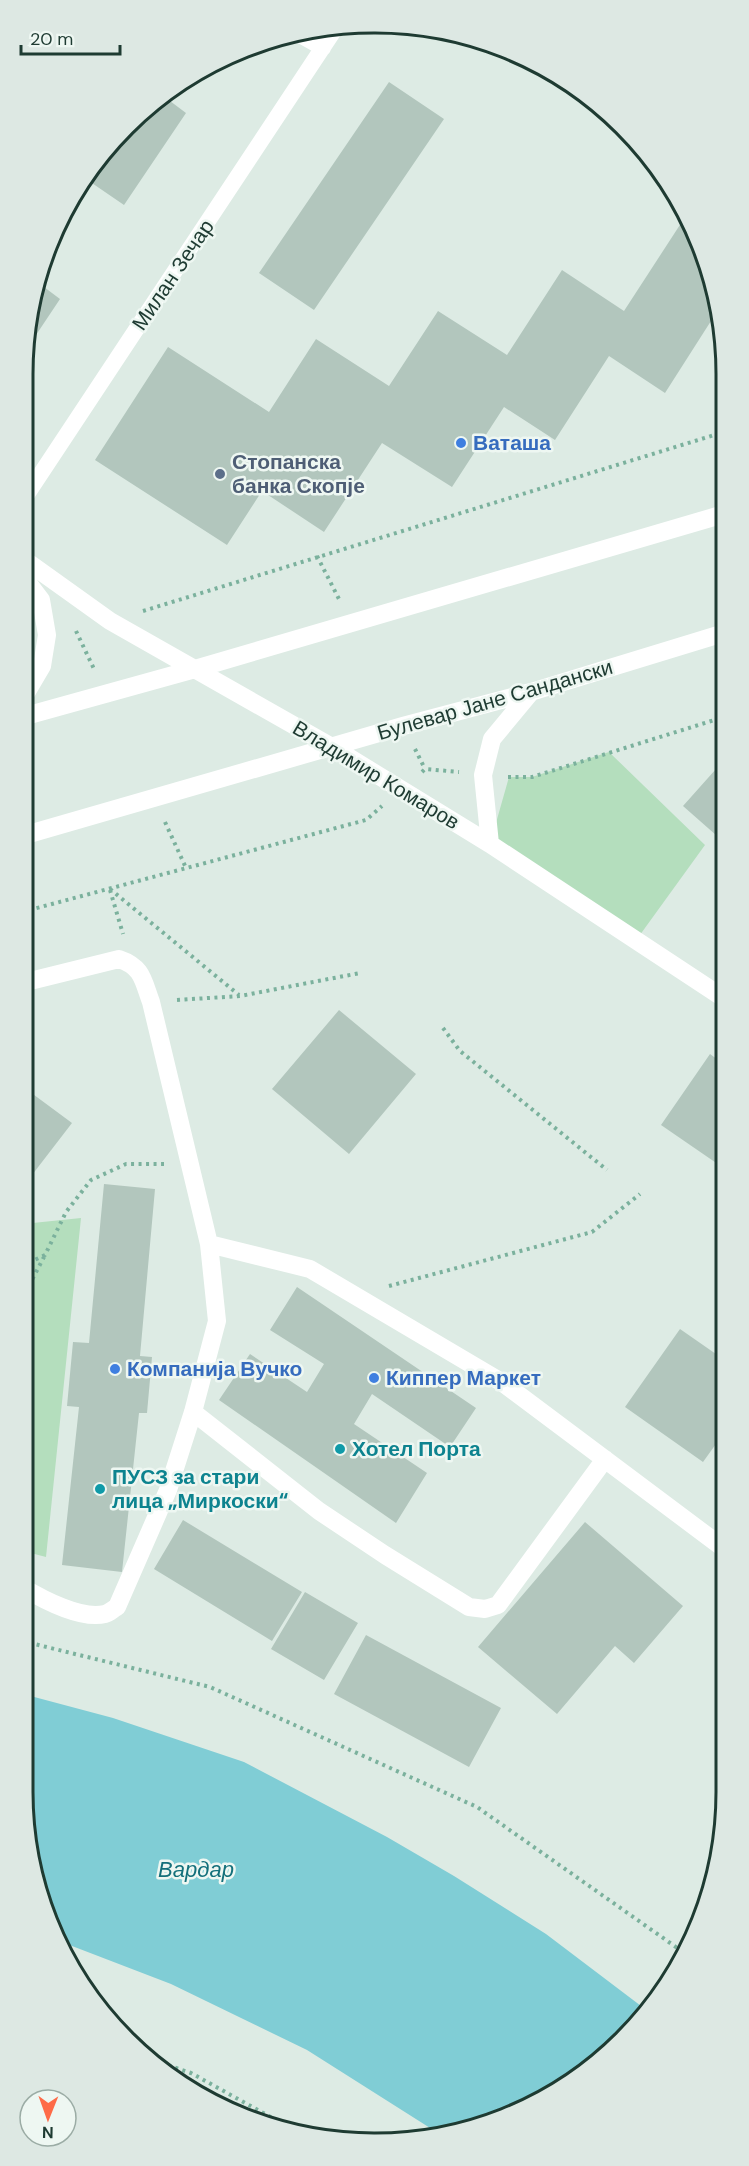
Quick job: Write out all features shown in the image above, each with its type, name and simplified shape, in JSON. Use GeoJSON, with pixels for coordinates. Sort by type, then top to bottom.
{"type":"FeatureCollection","features":[{"type":"Feature","properties":{"kind":"street"},"geometry":{"type":"LineString","coordinates":[[33,714],[195,669],[716,516]]}},
{"type":"Feature","properties":{"kind":"street","name":"Владимир Комаров"},"geometry":{"type":"LineString","coordinates":[[33,566],[110,621],[332,747],[490,844],[716,993]]}},
{"type":"Feature","properties":{"kind":"street"},"geometry":{"type":"LineString","coordinates":[[33,590],[40,600],[47,635],[42,666],[33,681]]}},
{"type":"Feature","properties":{"kind":"street","name":"Булевар Јане Сандански"},"geometry":{"type":"LineString","coordinates":[[33,833],[403,726],[531,692],[716,635]]}},
{"type":"Feature","properties":{"kind":"street"},"geometry":{"type":"LineString","coordinates":[[490,844],[483,775],[492,739],[531,692]]}},
{"type":"Feature","properties":{"kind":"street"},"geometry":{"type":"LineString","coordinates":[[33,980],[119,959],[131,963],[139,970],[151,1002],[209,1244],[217,1321],[193,1412],[168,1490],[117,1607],[106,1614],[89,1615],[44,1600],[33,1594]]}},
{"type":"Feature","properties":{"kind":"street"},"geometry":{"type":"LineString","coordinates":[[209,1244],[310,1269],[503,1383],[716,1542]]}},
{"type":"Feature","properties":{"kind":"street"},"geometry":{"type":"LineString","coordinates":[[193,1412],[328,1518],[470,1607],[485,1609],[498,1605],[605,1459]]}},
{"type":"Feature","properties":{"kind":"lane","name":"Милан Зечар"},"geometry":{"type":"LineString","coordinates":[[33,485],[331,36]]}},
{"type":"Feature","properties":{"kind":"lane"},"geometry":{"type":"LineString","coordinates":[[309,40],[323,48]]}},
{"type":"Feature","properties":{"kind":"path"},"geometry":{"type":"LineString","coordinates":[[110,621],[716,434]]}},
{"type":"Feature","properties":{"kind":"path"},"geometry":{"type":"LineString","coordinates":[[317,556],[351,622]]}},
{"type":"Feature","properties":{"kind":"path"},"geometry":{"type":"LineString","coordinates":[[76,631],[106,693]]}},
{"type":"Feature","properties":{"kind":"path"},"geometry":{"type":"LineString","coordinates":[[425,769],[532,777],[716,720]]}},
{"type":"Feature","properties":{"kind":"path"},"geometry":{"type":"LineString","coordinates":[[154,797],[186,868]]}},
{"type":"Feature","properties":{"kind":"path"},"geometry":{"type":"LineString","coordinates":[[33,909],[366,820]]}},
{"type":"Feature","properties":{"kind":"path"},"geometry":{"type":"LineString","coordinates":[[110,889],[131,963]]}},
{"type":"Feature","properties":{"kind":"path"},"geometry":{"type":"LineString","coordinates":[[110,889],[240,996]]}},
{"type":"Feature","properties":{"kind":"path"},"geometry":{"type":"LineString","coordinates":[[151,1002],[240,996],[360,973]]}},
{"type":"Feature","properties":{"kind":"path"},"geometry":{"type":"LineString","coordinates":[[443,1028],[460,1051],[607,1170]]}},
{"type":"Feature","properties":{"kind":"path"},"geometry":{"type":"LineString","coordinates":[[33,1278],[66,1212],[91,1180],[126,1164],[189,1163]]}},
{"type":"Feature","properties":{"kind":"path"},"geometry":{"type":"LineString","coordinates":[[354,1295],[592,1232],[640,1194]]}},
{"type":"Feature","properties":{"kind":"path"},"geometry":{"type":"LineString","coordinates":[[33,1261],[45,1255]]}},
{"type":"Feature","properties":{"kind":"path"},"geometry":{"type":"LineString","coordinates":[[33,1644],[210,1687],[477,1807],[678,1948]]}},
{"type":"Feature","properties":{"kind":"path"},"geometry":{"type":"LineString","coordinates":[[175,2068],[191,2073],[269,2116]]}},
{"type":"Feature","properties":{"kind":"green space"},"geometry":{"type":"Polygon","coordinates":[[[609,752],[705,845],[637,939],[490,844],[509,777],[532,777],[609,752]]]}},
{"type":"Feature","properties":{"kind":"green space"},"geometry":{"type":"Polygon","coordinates":[[[81,1218],[46,1557],[33,1554],[33,1223],[81,1218]]]}},
{"type":"Feature","properties":{"kind":"water","name":"Вардар"},"geometry":{"type":"Polygon","coordinates":[[[33,1697],[113,1718],[244,1762],[387,1837],[454,1876],[546,1934],[640,2005],[600,2048],[545,2087],[526,2098],[484,2115],[430,2128],[307,2050],[171,1984],[68,1943],[51,1901],[36,1836],[33,1792],[33,1697]]]}},
{"type":"Feature","properties":{"kind":"building"},"geometry":{"type":"Polygon","coordinates":[[[389,82],[444,119],[314,310],[259,273],[389,82]]]}},
{"type":"Feature","properties":{"kind":"building"},"geometry":{"type":"Polygon","coordinates":[[[171,101],[186,113],[124,205],[92,183],[133,133],[171,101]]]}},
{"type":"Feature","properties":{"kind":"building"},"geometry":{"type":"Polygon","coordinates":[[[681,223],[698,265],[711,321],[665,393],[609,356],[555,440],[504,407],[452,487],[382,443],[324,532],[262,491],[227,545],[95,460],[168,347],[269,412],[316,339],[389,386],[438,311],[507,355],[562,270],[624,311],[681,223]]]}},
{"type":"Feature","properties":{"kind":"building"},"geometry":{"type":"Polygon","coordinates":[[[45,287],[60,299],[35,336],[45,287]]]}},
{"type":"Feature","properties":{"kind":"building"},"geometry":{"type":"Polygon","coordinates":[[[716,769],[716,835],[683,806],[716,769]]]}},
{"type":"Feature","properties":{"kind":"building"},"geometry":{"type":"Polygon","coordinates":[[[339,1010],[416,1074],[349,1154],[272,1089],[339,1010]]]}},
{"type":"Feature","properties":{"kind":"building"},"geometry":{"type":"Polygon","coordinates":[[[710,1054],[716,1058],[716,1163],[661,1125],[710,1054]]]}},
{"type":"Feature","properties":{"kind":"building"},"geometry":{"type":"Polygon","coordinates":[[[33,1094],[72,1123],[33,1174],[33,1094]]]}},
{"type":"Feature","properties":{"kind":"building"},"geometry":{"type":"Polygon","coordinates":[[[104,1184],[155,1189],[140,1356],[152,1357],[147,1413],[139,1413],[122,1572],[62,1565],[79,1407],[67,1406],[73,1342],[89,1343],[104,1184]]]}},
{"type":"Feature","properties":{"kind":"building"},"geometry":{"type":"Polygon","coordinates":[[[297,1287],[476,1408],[450,1447],[372,1394],[354,1424],[427,1473],[396,1523],[219,1400],[250,1354],[307,1392],[324,1364],[270,1330],[297,1287]]]}},
{"type":"Feature","properties":{"kind":"building"},"geometry":{"type":"Polygon","coordinates":[[[680,1329],[716,1354],[716,1444],[703,1462],[625,1407],[680,1329]]]}},
{"type":"Feature","properties":{"kind":"building"},"geometry":{"type":"Polygon","coordinates":[[[183,1520],[302,1592],[272,1641],[154,1569],[183,1520]]]}},
{"type":"Feature","properties":{"kind":"building"},"geometry":{"type":"Polygon","coordinates":[[[585,1522],[683,1606],[634,1663],[615,1646],[557,1714],[478,1647],[585,1522]]]}},
{"type":"Feature","properties":{"kind":"building"},"geometry":{"type":"Polygon","coordinates":[[[305,1592],[358,1623],[324,1680],[271,1649],[305,1592]]]}},
{"type":"Feature","properties":{"kind":"building"},"geometry":{"type":"Polygon","coordinates":[[[366,1635],[501,1708],[469,1767],[334,1694],[366,1635]]]}},
{"type":"Feature","properties":{"kind":"place","name":"Ваташа"},"geometry":{"type":"Point","coordinates":[461,443]}},
{"type":"Feature","properties":{"kind":"place","name":"Стопанска банка Скопје"},"geometry":{"type":"Point","coordinates":[220,474]}},
{"type":"Feature","properties":{"kind":"place","name":"Компанија Вучко"},"geometry":{"type":"Point","coordinates":[115,1369]}},
{"type":"Feature","properties":{"kind":"place","name":"Киппер Маркет"},"geometry":{"type":"Point","coordinates":[374,1378]}},
{"type":"Feature","properties":{"kind":"place","name":"Хотел Порта"},"geometry":{"type":"Point","coordinates":[340,1449]}},
{"type":"Feature","properties":{"kind":"place","name":"ПУСЗ за стари лица „Миркоски“"},"geometry":{"type":"Point","coordinates":[100,1489]}}]}
